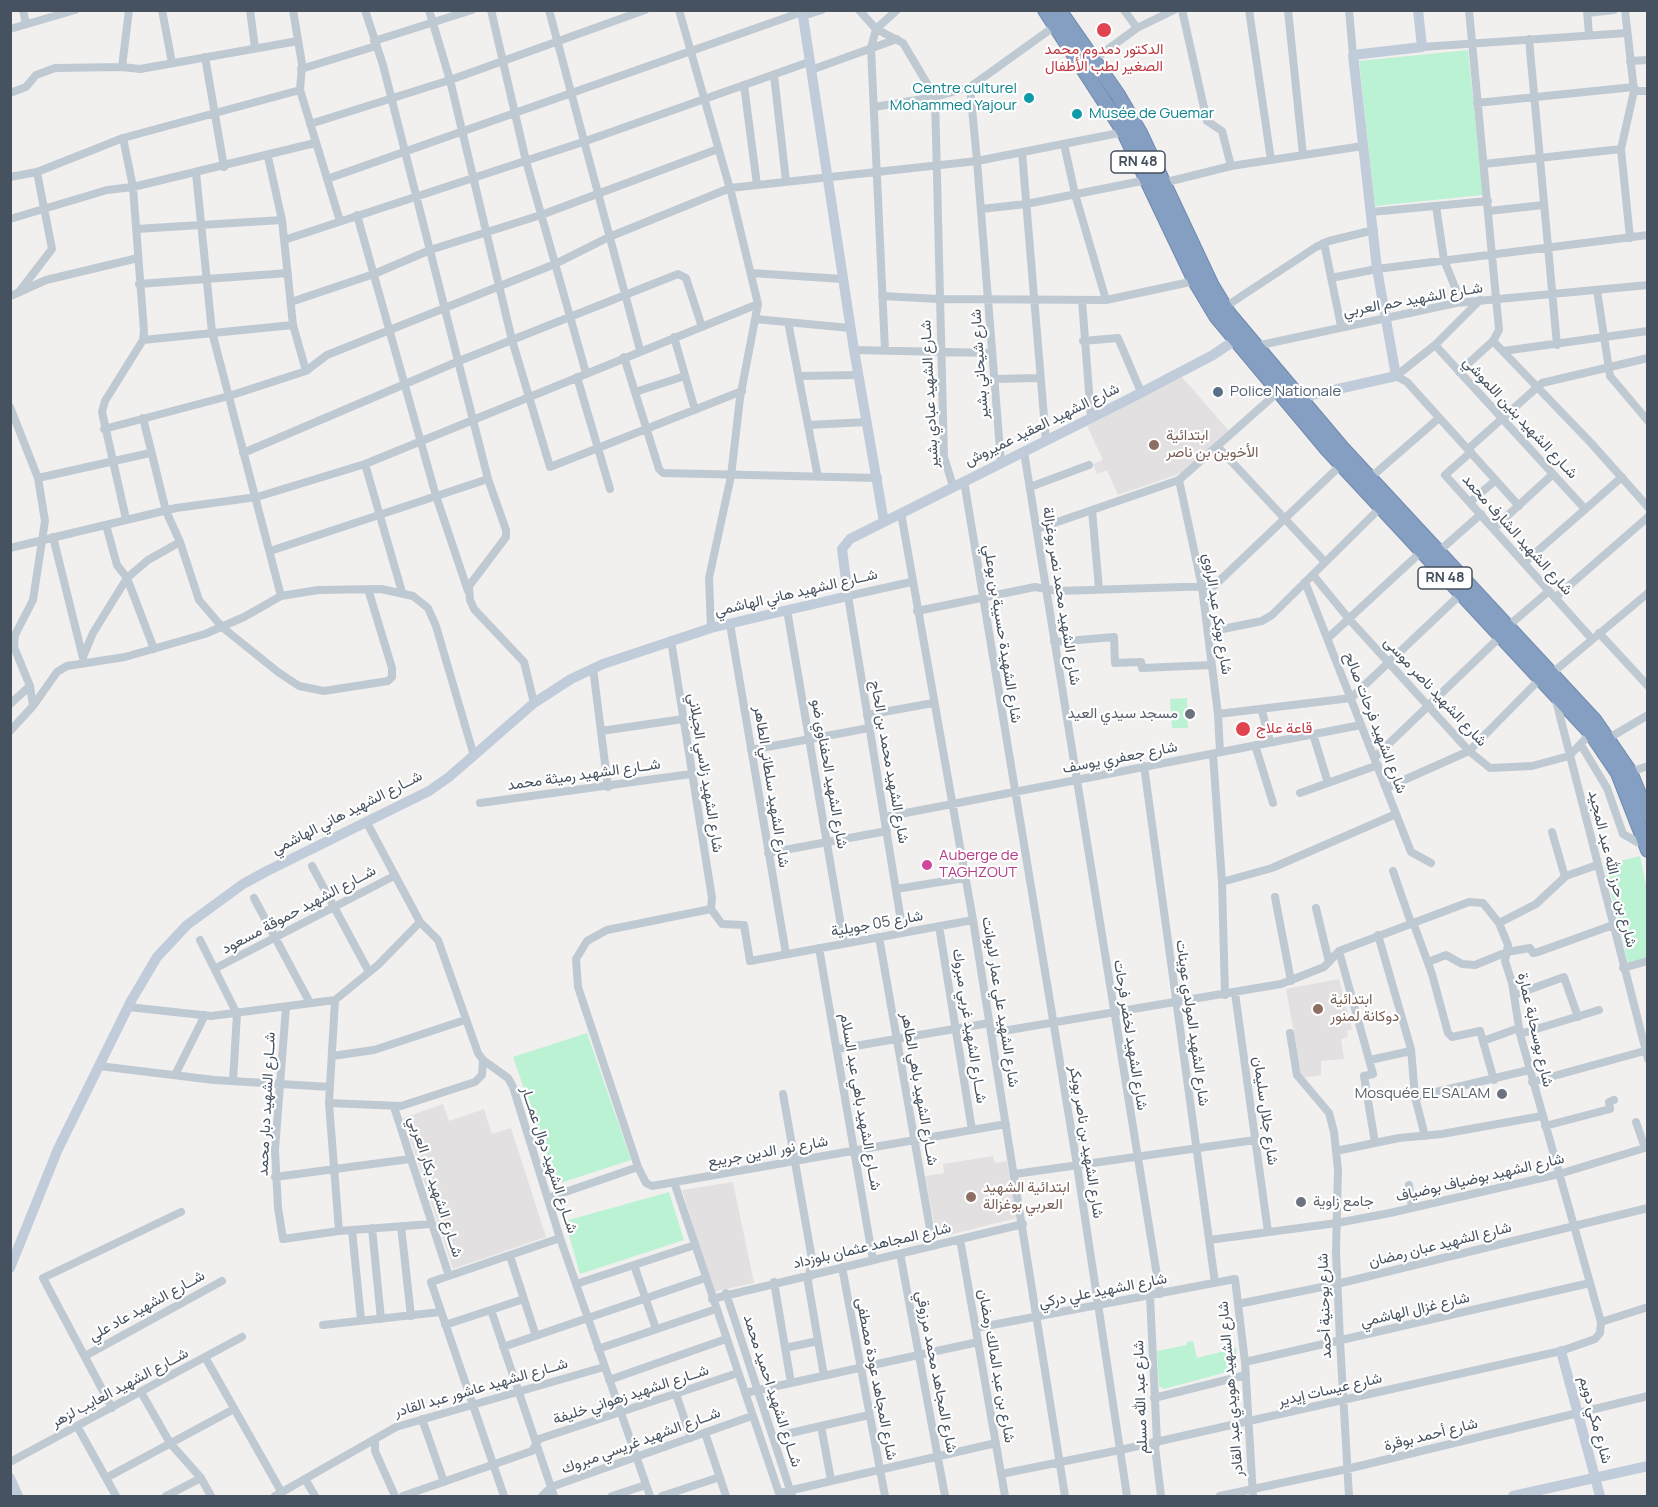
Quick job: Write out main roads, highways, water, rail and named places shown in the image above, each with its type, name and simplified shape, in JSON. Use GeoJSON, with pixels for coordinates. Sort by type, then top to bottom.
{"type":"FeatureCollection","features":[{"type":"Feature","properties":{"kind":"highway","name":"RN 48"},"geometry":{"type":"LineString","coordinates":[[1045,10],[1124,132],[1195,281],[1235,331],[1278,392],[1346,460],[1370,478],[1438,552],[1465,591]]}},
{"type":"Feature","properties":{"kind":"highway","name":"RN 48"},"geometry":{"type":"LineString","coordinates":[[1059,10],[1118,95],[1235,331],[1256,346],[1346,460],[1380,508],[1421,552],[1465,591],[1558,691],[1609,738],[1630,772],[1647,816]]}},
{"type":"Feature","properties":{"kind":"highway","name":"RN 48"},"geometry":{"type":"LineString","coordinates":[[1558,691],[1591,733],[1618,773],[1646,844]]}},
{"type":"Feature","properties":{"kind":"place","name":"الدكتور دمدوم محمد الصغير لطب الأطفال"},"geometry":{"type":"Point","coordinates":[1104,30]}},
{"type":"Feature","properties":{"kind":"place","name":"Centre culturel Mohammed Yajour"},"geometry":{"type":"Point","coordinates":[1029,98]}},
{"type":"Feature","properties":{"kind":"place","name":"Musée de Guemar"},"geometry":{"type":"Point","coordinates":[1077,114]}},
{"type":"Feature","properties":{"kind":"place","name":"Police Nationale"},"geometry":{"type":"Point","coordinates":[1218,392]}},
{"type":"Feature","properties":{"kind":"place","name":"ابتدائية الأخوين بن ناصر"},"geometry":{"type":"Point","coordinates":[1154,445]}},
{"type":"Feature","properties":{"kind":"place","name":"مسجد سيدي العيد"},"geometry":{"type":"Point","coordinates":[1190,714]}},
{"type":"Feature","properties":{"kind":"place","name":"قاعة علاج"},"geometry":{"type":"Point","coordinates":[1243,729]}},
{"type":"Feature","properties":{"kind":"place","name":"Auberge de TAGHZOUT"},"geometry":{"type":"Point","coordinates":[927,865]}},
{"type":"Feature","properties":{"kind":"place","name":"ابتدائية دوكانة لمنور"},"geometry":{"type":"Point","coordinates":[1318,1009]}},
{"type":"Feature","properties":{"kind":"place","name":"Mosquée EL SALAM"},"geometry":{"type":"Point","coordinates":[1502,1094]}},
{"type":"Feature","properties":{"kind":"place","name":"ابتدائية الشهيد العربي بوغزالة"},"geometry":{"type":"Point","coordinates":[971,1197]}},
{"type":"Feature","properties":{"kind":"place","name":"جامع زاوية"},"geometry":{"type":"Point","coordinates":[1301,1202]}}]}
